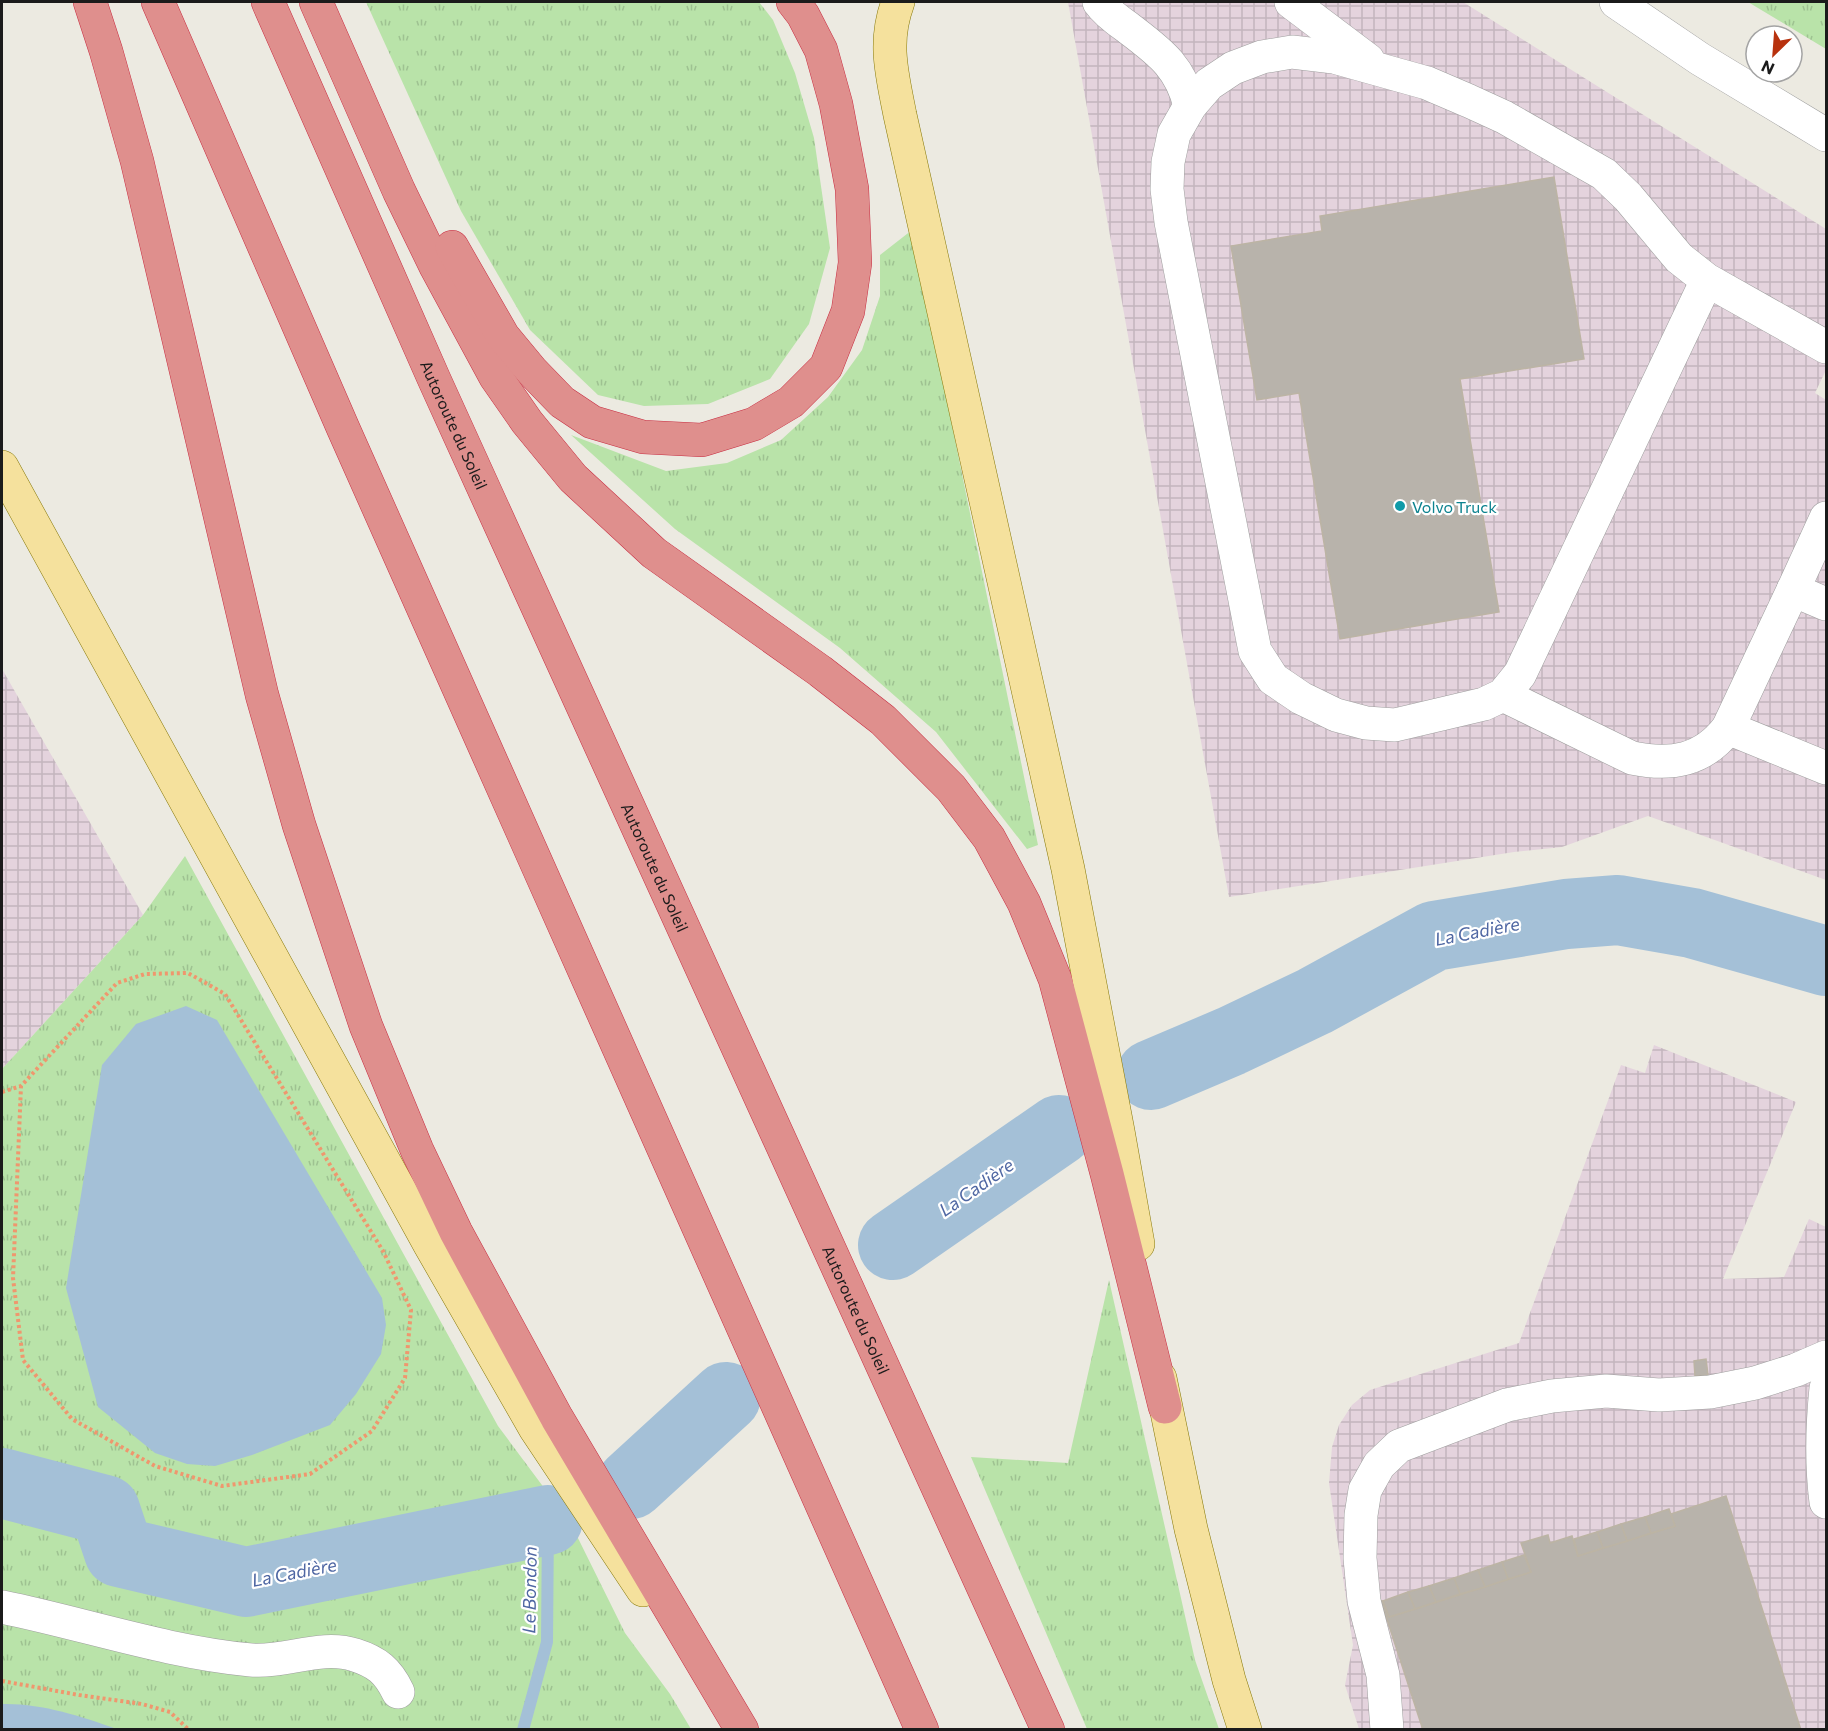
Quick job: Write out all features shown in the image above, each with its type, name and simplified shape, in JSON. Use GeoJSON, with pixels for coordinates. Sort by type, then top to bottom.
{"type":"FeatureCollection","features":[{"type":"Feature","properties":{"kind":"highway"},"geometry":{"type":"LineString","coordinates":[[90,2],[137,161],[262,694],[299,825],[366,1026],[417,1150],[456,1232],[556,1418],[587,1489],[742,1730]]}},
{"type":"Feature","properties":{"kind":"highway"},"geometry":{"type":"LineString","coordinates":[[158,2],[343,428],[922,1730]]}},
{"type":"Feature","properties":{"kind":"highway","name":"Autoroute du Soleil"},"geometry":{"type":"LineString","coordinates":[[268,2],[439,390],[1048,1730]]}},
{"type":"Feature","properties":{"kind":"highway"},"geometry":{"type":"LineString","coordinates":[[316,2],[399,191],[436,267],[495,376],[527,422],[573,478],[654,553],[810,664],[883,720],[951,788],[989,838],[1024,903],[1055,979],[1107,1174],[1165,1407]]}},
{"type":"Feature","properties":{"kind":"highway"},"geometry":{"type":"LineString","coordinates":[[328,2],[463,270],[503,336],[532,371],[562,402],[592,422],[643,438],[702,440],[754,424],[791,402],[826,367],[848,311],[855,263],[852,189],[836,104],[820,51],[803,15],[793,2]]}},
{"type":"Feature","properties":{"kind":"main road"},"geometry":{"type":"LineString","coordinates":[[898,2],[890,32],[889,55],[900,115],[1068,869],[1126,1174],[1165,1407],[1194,1541],[1229,1680],[1245,1730]]}},
{"type":"Feature","properties":{"kind":"main road"},"geometry":{"type":"LineString","coordinates":[[2,467],[430,1245],[535,1428],[587,1489]]}},
{"type":"Feature","properties":{"kind":"main road"},"geometry":{"type":"LineString","coordinates":[[615,1534],[736,1730]]}},
{"type":"Feature","properties":{"kind":"street"},"geometry":{"type":"LineString","coordinates":[[1099,2],[1171,65],[1185,85],[1190,106]]}},
{"type":"Feature","properties":{"kind":"street"},"geometry":{"type":"LineString","coordinates":[[1291,2],[1379,68]]}},
{"type":"Feature","properties":{"kind":"street"},"geometry":{"type":"LineString","coordinates":[[1616,2],[1700,59],[1827,135]]}},
{"type":"Feature","properties":{"kind":"street"},"geometry":{"type":"LineString","coordinates":[[1707,280],[1521,674],[1503,695],[1484,704],[1395,725],[1366,723],[1336,715],[1301,698],[1273,679],[1255,651],[1171,222],[1167,189],[1167,162],[1174,134],[1190,106],[1209,84],[1233,68],[1262,57],[1292,52],[1334,57],[1427,83],[1504,117],[1604,174],[1628,197],[1679,258],[1707,280],[1827,347]]}},
{"type":"Feature","properties":{"kind":"street"},"geometry":{"type":"LineString","coordinates":[[1503,695],[1632,758],[1654,763],[1698,755],[1719,740],[1728,728],[1827,518]]}},
{"type":"Feature","properties":{"kind":"street"},"geometry":{"type":"LineString","coordinates":[[1793,590],[1827,604]]}},
{"type":"Feature","properties":{"kind":"street"},"geometry":{"type":"LineString","coordinates":[[1728,728],[1827,768]]}},
{"type":"Feature","properties":{"kind":"street"},"geometry":{"type":"LineString","coordinates":[[1387,1730],[1383,1675],[1364,1601],[1360,1558],[1361,1515],[1365,1490],[1379,1466],[1399,1446],[1507,1405],[1552,1396],[1606,1391],[1659,1395],[1710,1392],[1755,1383],[1796,1371],[1827,1357]]}},
{"type":"Feature","properties":{"kind":"street"},"geometry":{"type":"LineString","coordinates":[[1827,1388],[1822,1425],[1822,1466],[1827,1502]]}},
{"type":"Feature","properties":{"kind":"street"},"geometry":{"type":"LineString","coordinates":[[2,1606],[190,1653],[254,1660],[318,1652],[352,1654],[375,1663],[390,1676],[398,1692]]}},
{"type":"Feature","properties":{"kind":"path"},"geometry":{"type":"LineString","coordinates":[[2,1092],[21,1086],[117,983],[145,974],[188,973],[225,994],[383,1251],[411,1310],[405,1378],[372,1431],[310,1474],[222,1486],[155,1466],[72,1419],[24,1360],[12,1278],[21,1086]]}},
{"type":"Feature","properties":{"kind":"path"},"geometry":{"type":"LineString","coordinates":[[2,1681],[142,1704],[170,1712],[189,1730]]}},
{"type":"Feature","properties":{"kind":"shaded area"},"geometry":{"type":"Polygon","coordinates":[[[1068,2],[1463,2],[1826,229],[1826,370],[1815,393],[1826,400],[1826,880],[1648,816],[1562,847],[1514,852],[1229,897],[1068,2]]]}},
{"type":"Feature","properties":{"kind":"shaded area"},"geometry":{"type":"Polygon","coordinates":[[[2,669],[143,915],[2,1069],[2,669]]]}},
{"type":"Feature","properties":{"kind":"shaded area"},"geometry":{"type":"Polygon","coordinates":[[[1654,1045],[1796,1102],[1723,1279],[1784,1277],[1809,1219],[1826,1227],[1826,1729],[1359,1729],[1345,1685],[1353,1645],[1329,1483],[1332,1447],[1339,1425],[1352,1405],[1370,1390],[1519,1343],[1621,1065],[1645,1073],[1654,1045]]]}},
{"type":"Feature","properties":{"kind":"green space"},"geometry":{"type":"Polygon","coordinates":[[[366,2],[759,2],[773,20],[795,73],[814,138],[830,248],[809,324],[770,379],[708,404],[644,406],[598,395],[530,330],[461,211],[366,2]]]}},
{"type":"Feature","properties":{"kind":"green space"},"geometry":{"type":"Polygon","coordinates":[[[1748,2],[1826,2],[1826,49],[1804,36],[1804,24],[1785,24],[1748,2]]]}},
{"type":"Feature","properties":{"kind":"green space"},"geometry":{"type":"Polygon","coordinates":[[[912,230],[1038,845],[1027,849],[936,732],[840,648],[675,529],[571,435],[666,471],[727,463],[781,440],[828,397],[862,350],[880,296],[880,255],[912,230]]]}},
{"type":"Feature","properties":{"kind":"green space"},"geometry":{"type":"Polygon","coordinates":[[[185,856],[498,1426],[571,1524],[625,1633],[670,1694],[691,1729],[2,1729],[2,1069],[143,915],[185,856]]]}},
{"type":"Feature","properties":{"kind":"green space"},"geometry":{"type":"Polygon","coordinates":[[[1109,1280],[1195,1660],[1219,1729],[1087,1729],[971,1457],[1068,1463],[1109,1280]]]}},
{"type":"Feature","properties":{"kind":"water"},"geometry":{"type":"Polygon","coordinates":[[[186,1006],[217,1020],[382,1298],[386,1325],[381,1354],[356,1394],[330,1425],[252,1455],[215,1466],[187,1464],[155,1453],[98,1407],[66,1288],[102,1065],[136,1024],[186,1006]]]}},
{"type":"Feature","properties":{"kind":"water"},"geometry":{"type":"Polygon","coordinates":[[[2,1704],[46,1708],[117,1729],[2,1729],[2,1704]]]}},
{"type":"Feature","properties":{"kind":"building","name":"Volvo Truck"},"geometry":{"type":"Polygon","coordinates":[[[1554,177],[1584,359],[1460,379],[1499,612],[1340,639],[1299,393],[1257,400],[1231,246],[1322,231],[1320,216],[1554,177]]]}},
{"type":"Feature","properties":{"kind":"building"},"geometry":{"type":"Polygon","coordinates":[[[1706,1359],[1708,1375],[1695,1376],[1694,1361],[1706,1359]]]}},
{"type":"Feature","properties":{"kind":"building"},"geometry":{"type":"Polygon","coordinates":[[[1726,1496],[1801,1730],[1423,1730],[1381,1601],[1389,1617],[1531,1572],[1521,1543],[1548,1535],[1550,1543],[1572,1536],[1578,1556],[1675,1526],[1671,1514],[1726,1496]]]}},
{"type":"Feature","properties":{"kind":"building"},"geometry":{"type":"Polygon","coordinates":[[[1669,1509],[1675,1526],[1651,1533],[1645,1517],[1669,1509]]]}},
{"type":"Feature","properties":{"kind":"building"},"geometry":{"type":"Polygon","coordinates":[[[1645,1517],[1651,1533],[1627,1541],[1621,1524],[1645,1517]]]}},
{"type":"Feature","properties":{"kind":"building"},"geometry":{"type":"Polygon","coordinates":[[[1621,1524],[1627,1541],[1603,1548],[1597,1532],[1621,1524]]]}},
{"type":"Feature","properties":{"kind":"building"},"geometry":{"type":"Polygon","coordinates":[[[1597,1532],[1603,1548],[1578,1556],[1574,1539],[1597,1532]]]}},
{"type":"Feature","properties":{"kind":"building"},"geometry":{"type":"Polygon","coordinates":[[[1524,1555],[1531,1572],[1508,1579],[1502,1562],[1524,1555]]]}},
{"type":"Feature","properties":{"kind":"building"},"geometry":{"type":"Polygon","coordinates":[[[1502,1562],[1508,1579],[1485,1587],[1478,1570],[1502,1562]]]}},
{"type":"Feature","properties":{"kind":"building"},"geometry":{"type":"Polygon","coordinates":[[[1478,1570],[1485,1587],[1460,1594],[1454,1578],[1478,1570]]]}},
{"type":"Feature","properties":{"kind":"building"},"geometry":{"type":"Polygon","coordinates":[[[1454,1578],[1460,1594],[1436,1602],[1429,1586],[1454,1578]]]}},
{"type":"Feature","properties":{"kind":"building"},"geometry":{"type":"Polygon","coordinates":[[[1429,1586],[1436,1602],[1415,1609],[1408,1592],[1429,1586]]]}},
{"type":"Feature","properties":{"kind":"building"},"geometry":{"type":"Polygon","coordinates":[[[1408,1592],[1415,1609],[1389,1617],[1383,1601],[1408,1592]]]}},
{"type":"Feature","properties":{"kind":"waterway","name":"La Cadière"},"geometry":{"type":"LineString","coordinates":[[1151,1075],[1231,1041],[1315,1001],[1434,936],[1566,914],[1618,910],[1692,923],[1826,961]]}},
{"type":"Feature","properties":{"kind":"waterway","name":"La Cadière"},"geometry":{"type":"LineString","coordinates":[[893,1245],[1059,1130]]}},
{"type":"Feature","properties":{"kind":"waterway","name":"La Cadière"},"geometry":{"type":"LineString","coordinates":[[631,1484],[726,1397]]}},
{"type":"Feature","properties":{"kind":"waterway","name":"La Cadière"},"geometry":{"type":"LineString","coordinates":[[2,1483],[105,1510],[119,1552],[246,1582],[548,1520]]}},
{"type":"Feature","properties":{"kind":"waterway","name":"Le Bondon"},"geometry":{"type":"LineString","coordinates":[[523,1730],[547,1642],[548,1520]]}},
{"type":"Feature","properties":{"kind":"place","name":"Volvo Truck"},"geometry":{"type":"Point","coordinates":[1400,506]}}]}
